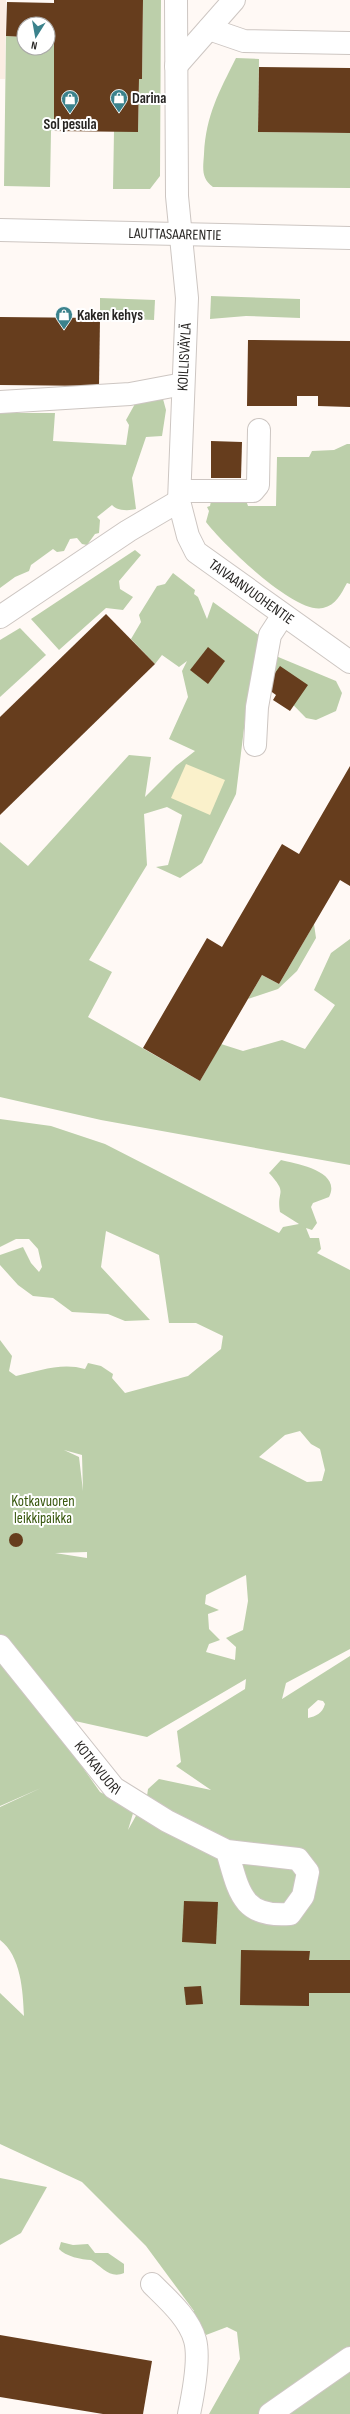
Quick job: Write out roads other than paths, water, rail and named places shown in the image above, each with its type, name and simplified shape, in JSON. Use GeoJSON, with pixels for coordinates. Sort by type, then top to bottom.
{"type":"FeatureCollection","features":[{"type":"Feature","properties":{"kind":"street","name":"KOILLISVÄYLÄ"},"geometry":{"type":"LineString","coordinates":[[176,0],[176,185],[187,298],[180,496]]}},
{"type":"Feature","properties":{"kind":"street"},"geometry":{"type":"LineString","coordinates":[[176,66],[234,0]]}},
{"type":"Feature","properties":{"kind":"street"},"geometry":{"type":"LineString","coordinates":[[209,29],[244,41],[350,43]]}},
{"type":"Feature","properties":{"kind":"street","name":"LAUTTASAARENTIE"},"geometry":{"type":"LineString","coordinates":[[0,230],[350,238]]}},
{"type":"Feature","properties":{"kind":"street"},"geometry":{"type":"LineString","coordinates":[[0,402],[130,394],[183,384]]}},
{"type":"Feature","properties":{"kind":"street"},"geometry":{"type":"LineString","coordinates":[[0,617],[180,496],[253,491],[258,485],[259,430]]}},
{"type":"Feature","properties":{"kind":"street","name":"TAIVAANVUOHENTIE"},"geometry":{"type":"LineString","coordinates":[[180,496],[188,536],[196,552],[350,662]]}},
{"type":"Feature","properties":{"kind":"street"},"geometry":{"type":"LineString","coordinates":[[254,745],[257,707],[270,635],[283,615]]}},
{"type":"Feature","properties":{"kind":"street","name":"KOTKAVUORI"},"geometry":{"type":"LineString","coordinates":[[0,1646],[114,1788],[167,1821],[227,1851]]}},
{"type":"Feature","properties":{"kind":"street"},"geometry":{"type":"LineString","coordinates":[[152,2284],[180,2312],[196,2340],[196,2378],[189,2414]]}},
{"type":"Feature","properties":{"kind":"street"},"geometry":{"type":"LineString","coordinates":[[270,2414],[350,2358]]}},
{"type":"Feature","properties":{"kind":"place","name":"Darina"},"geometry":{"type":"Point","coordinates":[119,113]}},
{"type":"Feature","properties":{"kind":"place","name":"Sol pesula"},"geometry":{"type":"Point","coordinates":[70,114]}},
{"type":"Feature","properties":{"kind":"place","name":"Kaken kehys"},"geometry":{"type":"Point","coordinates":[64,330]}},
{"type":"Feature","properties":{"kind":"park label","name":"Kotkavuoren leikkipaikka"},"geometry":{"type":"Point","coordinates":[43,1510]}}]}
